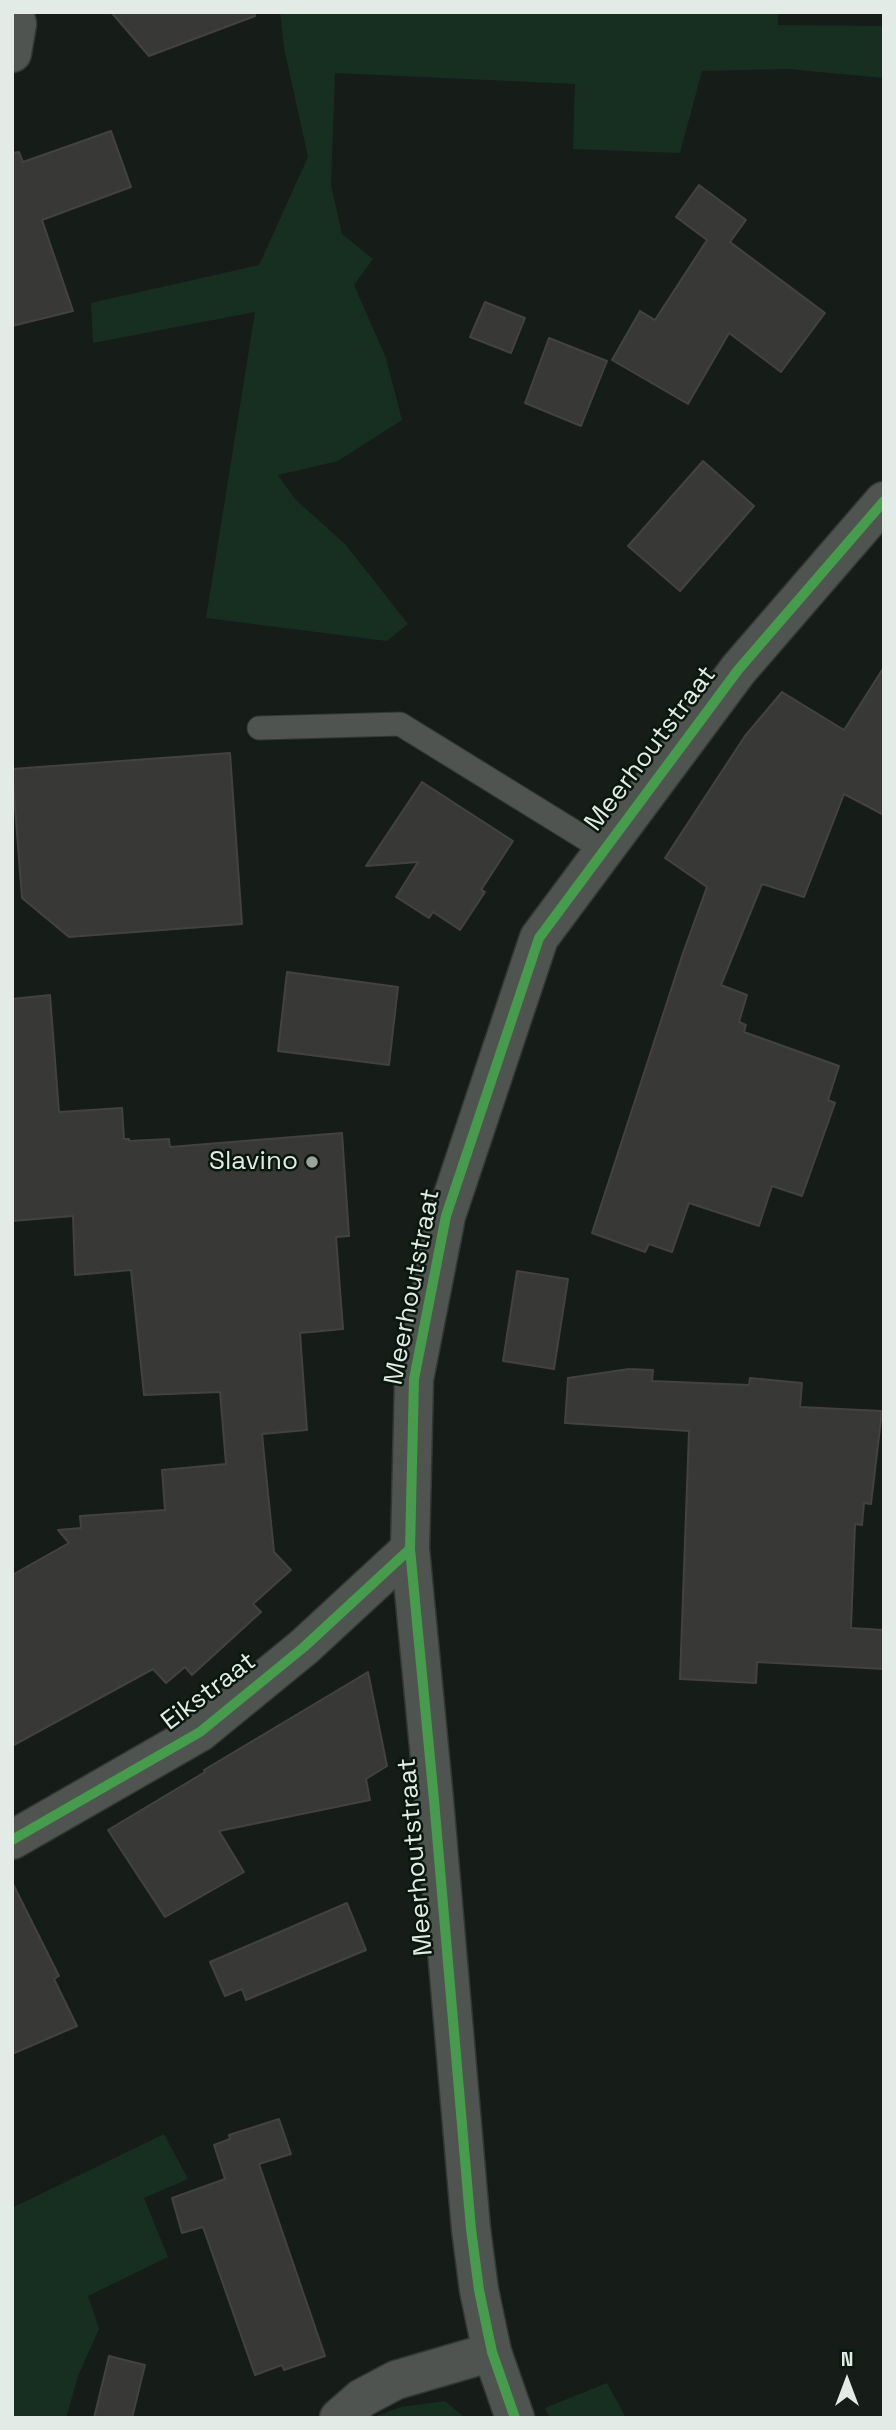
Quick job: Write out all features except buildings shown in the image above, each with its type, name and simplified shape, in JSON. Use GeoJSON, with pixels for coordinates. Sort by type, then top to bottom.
{"type":"FeatureCollection","features":[{"type":"Feature","properties":{"kind":"street"},"geometry":{"type":"LineString","coordinates":[[12,53],[17,23],[13,12]]}},
{"type":"Feature","properties":{"kind":"street","name":"Meerhoutstraat"},"geometry":{"type":"LineString","coordinates":[[515,2418],[492,2352],[479,2290],[471,2230],[410,1549],[414,1378],[446,1216],[538,938],[738,670],[884,501]]}},
{"type":"Feature","properties":{"kind":"street","name":"Eikstraat"},"geometry":{"type":"LineString","coordinates":[[12,1840],[200,1732],[304,1647],[410,1549]]}},
{"type":"Feature","properties":{"kind":"street"},"geometry":{"type":"LineString","coordinates":[[339,2418],[362,2398],[396,2380],[492,2352]]}},
{"type":"Feature","properties":{"kind":"lane"},"geometry":{"type":"LineString","coordinates":[[259,729],[400,724],[604,850]]}},
{"type":"Feature","properties":{"kind":"green space"},"geometry":{"type":"Polygon","coordinates":[[[280,12],[778,12],[778,25],[884,26],[884,78],[788,69],[702,71],[680,153],[573,149],[575,84],[335,73],[331,185],[342,234],[373,259],[354,285],[386,358],[402,420],[338,461],[278,475],[295,499],[346,545],[408,624],[387,641],[206,618],[255,312],[93,343],[91,303],[259,265],[308,157],[284,48],[280,12]]]}},
{"type":"Feature","properties":{"kind":"green space"},"geometry":{"type":"Polygon","coordinates":[[[164,2134],[188,2179],[144,2198],[168,2257],[88,2296],[99,2329],[78,2376],[66,2418],[12,2418],[12,2208],[164,2134]]]}},
{"type":"Feature","properties":{"kind":"green space"},"geometry":{"type":"Polygon","coordinates":[[[607,2383],[626,2418],[550,2418],[545,2408],[607,2383]]]}},
{"type":"Feature","properties":{"kind":"green space"},"geometry":{"type":"Polygon","coordinates":[[[445,2401],[465,2418],[371,2418],[401,2407],[445,2401]]]}},
{"type":"Feature","properties":{"kind":"cycle path"},"geometry":{"type":"LineString","coordinates":[[515,2418],[492,2352],[479,2290],[471,2229],[410,1549],[414,1379],[446,1216],[539,938],[738,670],[884,501]]}},
{"type":"Feature","properties":{"kind":"cycle path"},"geometry":{"type":"LineString","coordinates":[[12,1840],[200,1732],[304,1647],[410,1549]]}},
{"type":"Feature","properties":{"kind":"place","name":"Slavino"},"geometry":{"type":"Point","coordinates":[312,1162]}}]}
